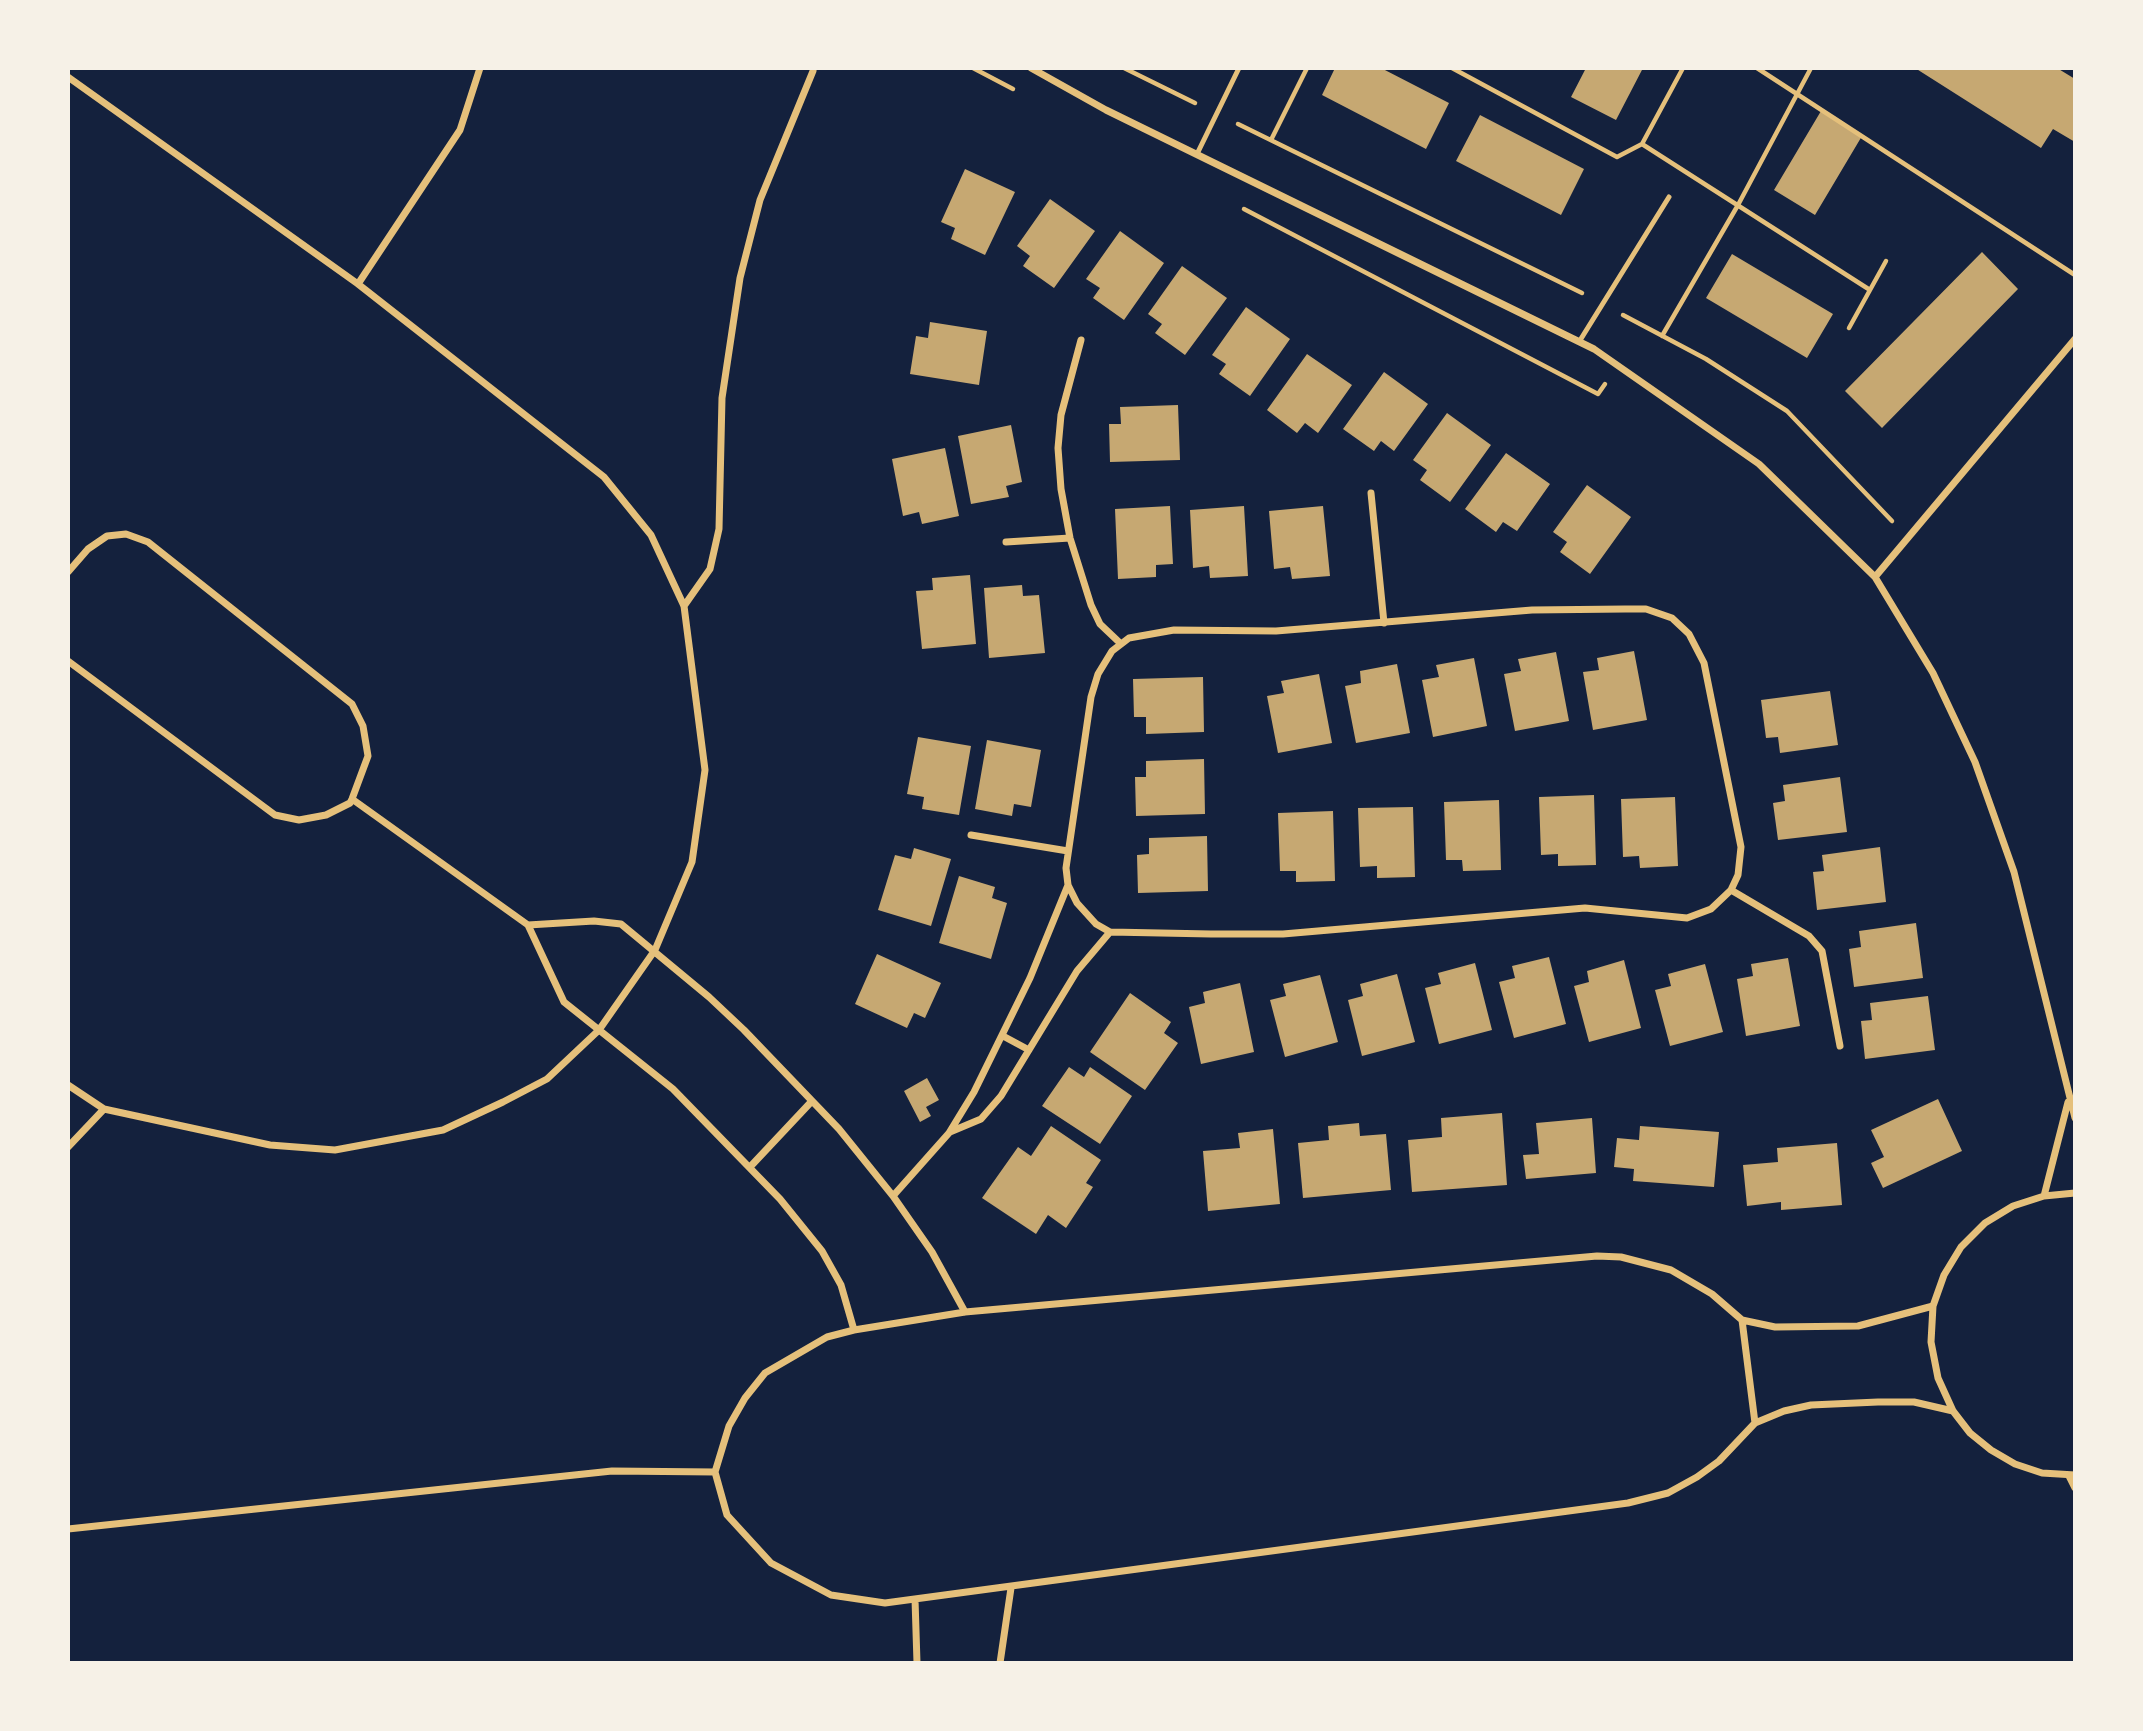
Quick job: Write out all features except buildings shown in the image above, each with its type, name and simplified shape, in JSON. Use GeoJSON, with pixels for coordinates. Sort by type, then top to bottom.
{"type":"FeatureCollection","features":[{"type":"Feature","properties":{"kind":"street"},"geometry":{"type":"LineString","coordinates":[[358,284],[460,130],[480,68]]}},
{"type":"Feature","properties":{"kind":"street"},"geometry":{"type":"LineString","coordinates":[[1031,68],[1197,154],[1579,342],[1619,366],[1759,464],[1875,577],[1933,673],[1975,762],[2014,872],[2048,1000],[2068,1101],[2075,1118]]}},
{"type":"Feature","properties":{"kind":"street"},"geometry":{"type":"LineString","coordinates":[[684,606],[710,569],[719,529],[722,398],[740,278],[760,200],[813,71]]}},
{"type":"Feature","properties":{"kind":"street"},"geometry":{"type":"LineString","coordinates":[[68,77],[358,284],[604,477],[651,535],[684,606],[705,770],[692,862],[655,950],[598,1030],[547,1079],[443,1130],[334,1150],[270,1145],[104,1109],[68,1085]]}},
{"type":"Feature","properties":{"kind":"street"},"geometry":{"type":"LineString","coordinates":[[1875,577],[2075,339]]}},
{"type":"Feature","properties":{"kind":"street"},"geometry":{"type":"LineString","coordinates":[[1081,340],[1061,415],[1058,448],[1070,538],[1091,605],[1100,624],[1119,643]]}},
{"type":"Feature","properties":{"kind":"street"},"geometry":{"type":"LineString","coordinates":[[1371,493],[1384,624]]}},
{"type":"Feature","properties":{"kind":"street"},"geometry":{"type":"LineString","coordinates":[[68,572],[88,549],[107,536],[126,534],[148,542],[341,695],[352,704],[363,726],[368,756],[352,799],[350,803],[326,815],[299,820],[275,815],[68,661]]}},
{"type":"Feature","properties":{"kind":"street"},"geometry":{"type":"LineString","coordinates":[[1006,542],[1070,538]]}},
{"type":"Feature","properties":{"kind":"street"},"geometry":{"type":"LineString","coordinates":[[893,1196],[949,1133],[1003,1036],[1068,885],[1069,851],[1091,697],[1098,674],[1119,643],[1139,634],[1174,630],[1248,633],[1532,610],[1625,608],[1659,612],[1681,625],[1704,663],[1741,847],[1738,875],[1731,890],[1711,909],[1687,918],[1585,908],[1283,934],[1110,932],[1085,914],[1068,885]]}},
{"type":"Feature","properties":{"kind":"street"},"geometry":{"type":"LineString","coordinates":[[352,799],[528,925],[564,1002],[673,1089],[750,1167],[822,1251],[841,1285],[854,1330]]}},
{"type":"Feature","properties":{"kind":"street"},"geometry":{"type":"LineString","coordinates":[[971,835],[1069,851]]}},
{"type":"Feature","properties":{"kind":"street"},"geometry":{"type":"LineString","coordinates":[[1731,890],[1798,929],[1822,951],[1840,1046]]}},
{"type":"Feature","properties":{"kind":"street"},"geometry":{"type":"LineString","coordinates":[[528,925],[594,920],[621,924],[655,950],[744,1030],[812,1101],[893,1196],[932,1252],[965,1312]]}},
{"type":"Feature","properties":{"kind":"street"},"geometry":{"type":"LineString","coordinates":[[949,1133],[981,1119],[1001,1096],[1077,971],[1110,932]]}},
{"type":"Feature","properties":{"kind":"street"},"geometry":{"type":"LineString","coordinates":[[1003,1036],[1030,1050]]}},
{"type":"Feature","properties":{"kind":"street"},"geometry":{"type":"LineString","coordinates":[[750,1167],[812,1101]]}},
{"type":"Feature","properties":{"kind":"street"},"geometry":{"type":"LineString","coordinates":[[2044,1196],[2068,1101]]}},
{"type":"Feature","properties":{"kind":"street"},"geometry":{"type":"LineString","coordinates":[[68,1146],[104,1109]]}},
{"type":"Feature","properties":{"kind":"street"},"geometry":{"type":"LineString","coordinates":[[2075,1193],[2044,1196],[2012,1206],[1984,1223],[1969,1239],[1944,1275],[1933,1306],[1931,1342],[1938,1378],[1953,1411],[1981,1442],[2015,1464],[2042,1473],[2072,1476],[2075,1488]]}},
{"type":"Feature","properties":{"kind":"street"},"geometry":{"type":"LineString","coordinates":[[1933,1306],[1882,1321],[1847,1327],[1796,1329],[1742,1320],[1712,1294],[1671,1270],[1622,1257],[1597,1256],[965,1312],[854,1330],[827,1338],[765,1373],[745,1398],[729,1426],[715,1472],[727,1515],[771,1563],[831,1595],[886,1603],[1628,1503],[1668,1493],[1697,1477],[1719,1461],[1755,1423],[1811,1405],[1914,1402],[1953,1411]]}},
{"type":"Feature","properties":{"kind":"street"},"geometry":{"type":"LineString","coordinates":[[1742,1320],[1755,1423]]}},
{"type":"Feature","properties":{"kind":"street"},"geometry":{"type":"LineString","coordinates":[[68,1529],[612,1471],[715,1472]]}},
{"type":"Feature","properties":{"kind":"street"},"geometry":{"type":"LineString","coordinates":[[1000,1663],[1011,1588]]}},
{"type":"Feature","properties":{"kind":"street"},"geometry":{"type":"LineString","coordinates":[[915,1599],[916,1663]]}},
{"type":"Feature","properties":{"kind":"lane"},"geometry":{"type":"LineString","coordinates":[[1197,154],[1239,68]]}},
{"type":"Feature","properties":{"kind":"lane"},"geometry":{"type":"LineString","coordinates":[[1579,342],[1669,197]]}},
{"type":"Feature","properties":{"kind":"path"},"geometry":{"type":"LineString","coordinates":[[973,68],[1022,94]]}},
{"type":"Feature","properties":{"kind":"path"},"geometry":{"type":"LineString","coordinates":[[1124,68],[1602,304],[1706,359],[1787,411],[1908,538]]}},
{"type":"Feature","properties":{"kind":"path"},"geometry":{"type":"LineString","coordinates":[[1271,140],[1307,68]]}},
{"type":"Feature","properties":{"kind":"path"},"geometry":{"type":"LineString","coordinates":[[1642,144],[1683,68]]}},
{"type":"Feature","properties":{"kind":"path"},"geometry":{"type":"LineString","coordinates":[[1756,68],[2075,275]]}},
{"type":"Feature","properties":{"kind":"path"},"geometry":{"type":"LineString","coordinates":[[1662,336],[1738,205],[1811,68]]}},
{"type":"Feature","properties":{"kind":"path"},"geometry":{"type":"LineString","coordinates":[[1241,208],[1598,394],[1619,366]]}},
{"type":"Feature","properties":{"kind":"path"},"geometry":{"type":"LineString","coordinates":[[1849,328],[1886,261]]}}]}
